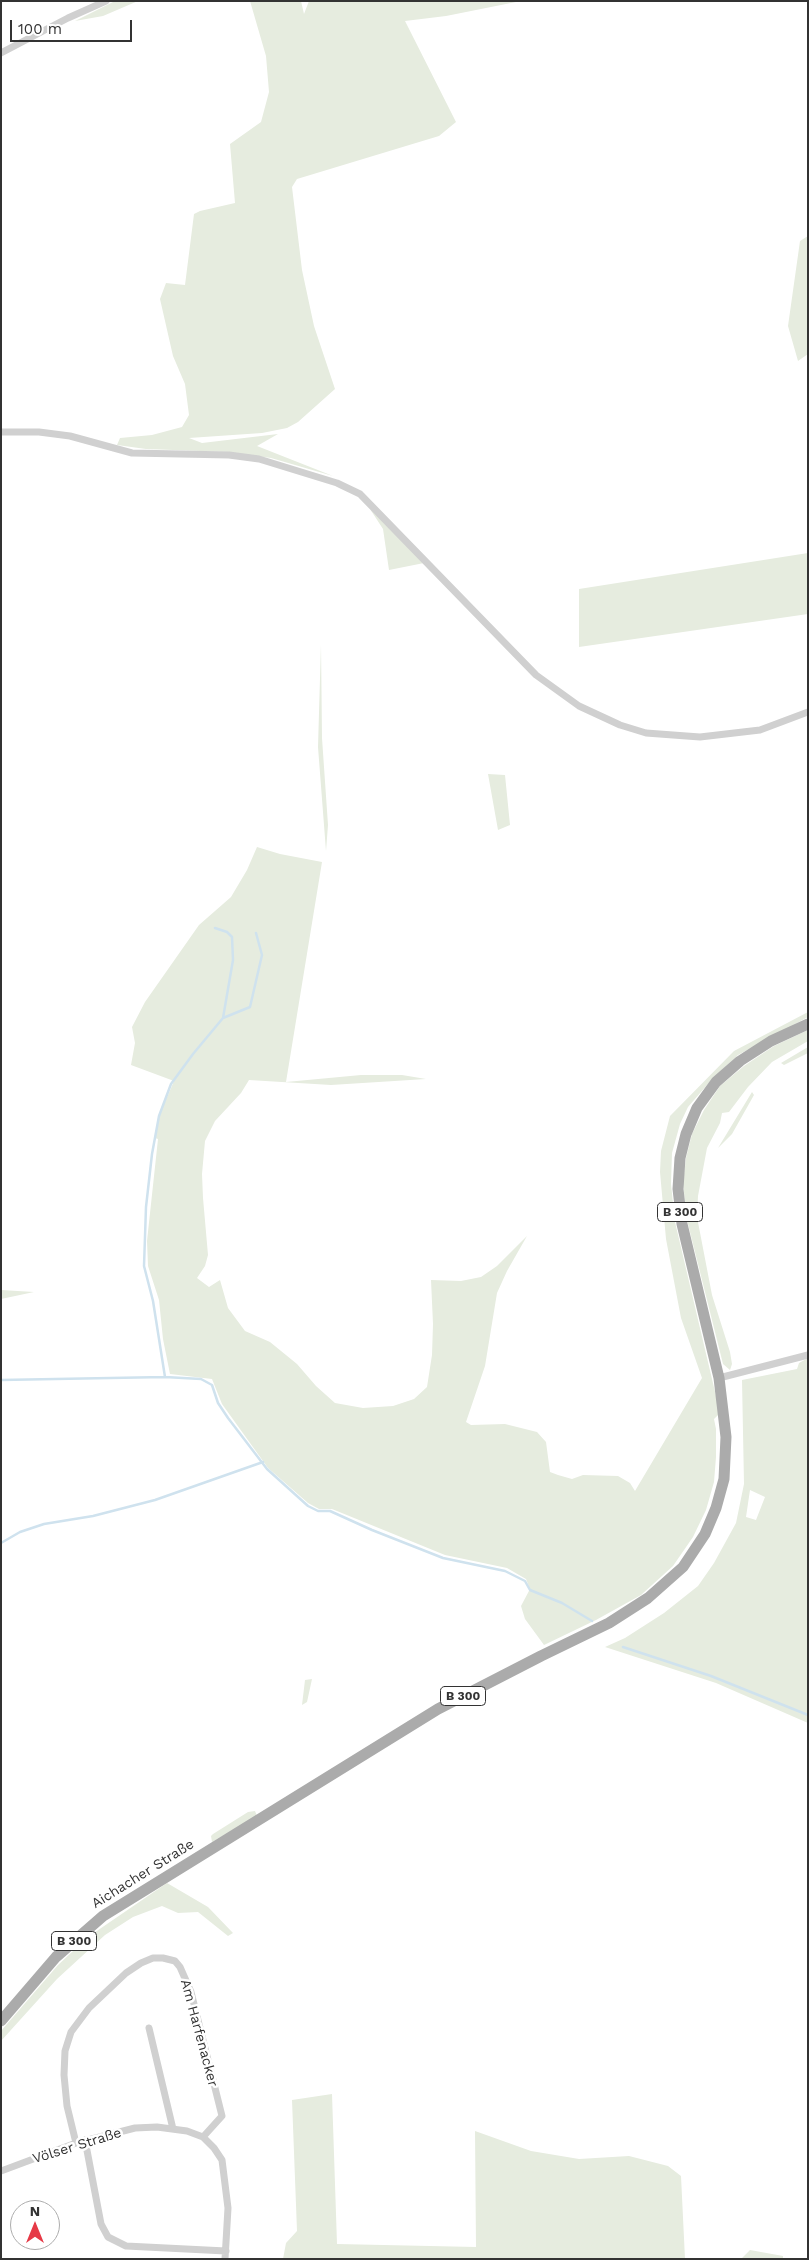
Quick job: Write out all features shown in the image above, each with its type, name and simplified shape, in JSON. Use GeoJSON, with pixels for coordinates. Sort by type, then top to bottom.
{"type":"FeatureCollection","features":[{"type":"Feature","properties":{"kind":"main road","name":"B 300"},"geometry":{"type":"LineString","coordinates":[[719,1378],[682,1224],[678,1189],[680,1158],[686,1134],[697,1108],[716,1082],[740,1061],[771,1041],[808,1024]]}},
{"type":"Feature","properties":{"kind":"main road","name":"Aichacher Straße"},"geometry":{"type":"LineString","coordinates":[[1,2021],[56,1957],[103,1916],[438,1709],[609,1623],[648,1598],[683,1567],[705,1534],[716,1508],[724,1479],[726,1437],[719,1378]]}},
{"type":"Feature","properties":{"kind":"street"},"geometry":{"type":"LineString","coordinates":[[1,52],[106,1]]}},
{"type":"Feature","properties":{"kind":"street"},"geometry":{"type":"LineString","coordinates":[[1,432],[39,432],[70,436],[132,453],[229,455],[259,459],[337,482],[360,494],[536,675],[579,706],[611,721],[646,733],[700,737],[760,730],[808,712]]}},
{"type":"Feature","properties":{"kind":"street"},"geometry":{"type":"LineString","coordinates":[[719,1378],[808,1355]]}},
{"type":"Feature","properties":{"kind":"street","name":"Am Harfenacker"},"geometry":{"type":"LineString","coordinates":[[76,2143],[67,2106],[64,2075],[65,2051],[71,2032],[89,2008],[126,1974],[141,1963],[153,1958],[175,1961],[180,1967],[191,1992],[222,2116],[203,2137]]}},
{"type":"Feature","properties":{"kind":"street"},"geometry":{"type":"LineString","coordinates":[[149,2028],[173,2129]]}},
{"type":"Feature","properties":{"kind":"street","name":"Völser Straße"},"geometry":{"type":"LineString","coordinates":[[1,2171],[85,2140],[135,2128],[173,2129],[187,2131],[203,2137]]}},
{"type":"Feature","properties":{"kind":"street"},"geometry":{"type":"LineString","coordinates":[[85,2140],[101,2224],[108,2237],[126,2246],[226,2255],[228,2208],[222,2160],[203,2137]]}},
{"type":"Feature","properties":{"kind":"shaded area"},"geometry":{"type":"Polygon","coordinates":[[[115,1],[138,1],[103,16],[75,21],[115,1]]]}},
{"type":"Feature","properties":{"kind":"shaded area"},"geometry":{"type":"Polygon","coordinates":[[[250,1],[301,1],[304,14],[309,1],[521,1],[446,16],[405,21],[456,122],[439,136],[297,179],[292,187],[302,270],[314,326],[335,389],[298,422],[287,428],[262,433],[189,438],[202,443],[278,434],[257,446],[333,476],[271,458],[228,452],[146,449],[117,445],[120,438],[152,435],[182,427],[189,415],[185,384],[173,356],[160,299],[166,283],[185,285],[194,214],[235,203],[230,144],[261,122],[269,92],[266,56],[250,1]]]}},
{"type":"Feature","properties":{"kind":"shaded area"},"geometry":{"type":"Polygon","coordinates":[[[808,236],[808,354],[798,361],[788,326],[800,241],[808,236]]]}},
{"type":"Feature","properties":{"kind":"shaded area"},"geometry":{"type":"Polygon","coordinates":[[[370,509],[424,563],[389,570],[383,529],[370,509]]]}},
{"type":"Feature","properties":{"kind":"shaded area"},"geometry":{"type":"Polygon","coordinates":[[[808,553],[808,614],[579,647],[579,589],[808,553]]]}},
{"type":"Feature","properties":{"kind":"shaded area"},"geometry":{"type":"Polygon","coordinates":[[[321,644],[322,738],[328,825],[326,851],[318,747],[321,644]]]}},
{"type":"Feature","properties":{"kind":"shaded area"},"geometry":{"type":"Polygon","coordinates":[[[488,774],[505,775],[510,825],[498,830],[488,774]]]}},
{"type":"Feature","properties":{"kind":"shaded area"},"geometry":{"type":"Polygon","coordinates":[[[257,847],[280,854],[322,862],[286,1082],[361,1075],[402,1075],[426,1079],[331,1085],[249,1080],[241,1093],[215,1121],[205,1141],[202,1174],[208,1255],[205,1266],[197,1278],[209,1287],[220,1280],[228,1308],[245,1331],[270,1342],[297,1364],[316,1386],[335,1403],[363,1408],[393,1406],[414,1399],[427,1387],[432,1355],[431,1280],[461,1281],[481,1277],[497,1266],[527,1236],[497,1293],[485,1366],[466,1422],[471,1425],[505,1424],[537,1432],[546,1442],[550,1472],[558,1475],[572,1479],[583,1475],[618,1476],[630,1483],[635,1491],[702,1378],[681,1318],[666,1239],[660,1172],[661,1151],[670,1116],[734,1051],[808,1012],[808,1017],[738,1055],[713,1078],[688,1107],[680,1124],[672,1153],[671,1184],[675,1222],[720,1413],[714,1419],[716,1457],[714,1482],[706,1510],[693,1537],[673,1566],[641,1595],[596,1620],[544,1645],[525,1619],[521,1606],[530,1589],[526,1579],[507,1568],[445,1555],[332,1509],[319,1509],[308,1503],[268,1468],[222,1404],[212,1379],[170,1374],[163,1339],[159,1300],[148,1266],[147,1241],[158,1139],[155,1138],[159,1116],[174,1081],[131,1065],[135,1043],[132,1027],[145,1002],[199,925],[231,897],[247,870],[257,847]]]}},
{"type":"Feature","properties":{"kind":"shaded area"},"geometry":{"type":"Polygon","coordinates":[[[808,1030],[808,1041],[772,1062],[748,1087],[729,1112],[722,1113],[720,1123],[707,1148],[698,1196],[697,1217],[712,1295],[730,1352],[732,1364],[730,1370],[723,1364],[687,1220],[683,1183],[686,1158],[692,1134],[704,1110],[720,1086],[744,1066],[774,1046],[808,1030]]]}},
{"type":"Feature","properties":{"kind":"shaded area"},"geometry":{"type":"Polygon","coordinates":[[[808,1047],[808,1053],[784,1065],[781,1063],[808,1047]]]}},
{"type":"Feature","properties":{"kind":"shaded area"},"geometry":{"type":"Polygon","coordinates":[[[752,1092],[754,1095],[732,1134],[718,1148],[752,1092]]]}},
{"type":"Feature","properties":{"kind":"shaded area"},"geometry":{"type":"Polygon","coordinates":[[[1,1290],[34,1292],[1,1299],[1,1290]]]}},
{"type":"Feature","properties":{"kind":"shaded area"},"geometry":{"type":"Polygon","coordinates":[[[808,1358],[808,1723],[716,1683],[605,1647],[625,1638],[664,1613],[698,1586],[714,1563],[736,1523],[744,1484],[742,1380],[797,1369],[799,1363],[808,1358]],[[750,1490],[746,1517],[756,1520],[765,1497],[750,1490]]]}},
{"type":"Feature","properties":{"kind":"shaded area"},"geometry":{"type":"Polygon","coordinates":[[[312,1679],[307,1702],[302,1705],[305,1680],[312,1679]]]}},
{"type":"Feature","properties":{"kind":"shaded area"},"geometry":{"type":"Polygon","coordinates":[[[255,1811],[257,1816],[212,1842],[211,1836],[213,1834],[248,1812],[255,1811]]]}},
{"type":"Feature","properties":{"kind":"shaded area"},"geometry":{"type":"Polygon","coordinates":[[[167,1883],[208,1907],[233,1933],[228,1936],[198,1912],[178,1913],[162,1906],[133,1917],[105,1935],[57,1979],[1,2041],[1,2031],[58,1965],[88,1937],[167,1883]]]}},
{"type":"Feature","properties":{"kind":"shaded area"},"geometry":{"type":"Polygon","coordinates":[[[332,2094],[337,2244],[476,2247],[475,2131],[531,2151],[579,2159],[629,2156],[668,2166],[681,2176],[685,2259],[283,2259],[286,2243],[297,2231],[292,2100],[332,2094]]]}},
{"type":"Feature","properties":{"kind":"shaded area"},"geometry":{"type":"Polygon","coordinates":[[[750,2250],[783,2256],[783,2259],[741,2259],[750,2250]]]}},
{"type":"Feature","properties":{"kind":"waterway"},"geometry":{"type":"LineString","coordinates":[[215,928],[227,932],[232,937],[233,960],[223,1018],[171,1084],[159,1116],[152,1154],[146,1207],[144,1266],[153,1301],[165,1377],[201,1379],[212,1385],[218,1403],[267,1469],[308,1506],[318,1511],[330,1511],[443,1558],[505,1571],[525,1581],[530,1590],[562,1603],[592,1621]]}},
{"type":"Feature","properties":{"kind":"waterway"},"geometry":{"type":"LineString","coordinates":[[223,1018],[250,1007],[262,955],[256,933]]}},
{"type":"Feature","properties":{"kind":"waterway"},"geometry":{"type":"LineString","coordinates":[[1,1380],[165,1377]]}},
{"type":"Feature","properties":{"kind":"waterway"},"geometry":{"type":"LineString","coordinates":[[1,1543],[20,1532],[44,1524],[93,1516],[155,1500],[263,1462]]}},
{"type":"Feature","properties":{"kind":"waterway"},"geometry":{"type":"LineString","coordinates":[[623,1647],[711,1676],[808,1715]]}}]}
